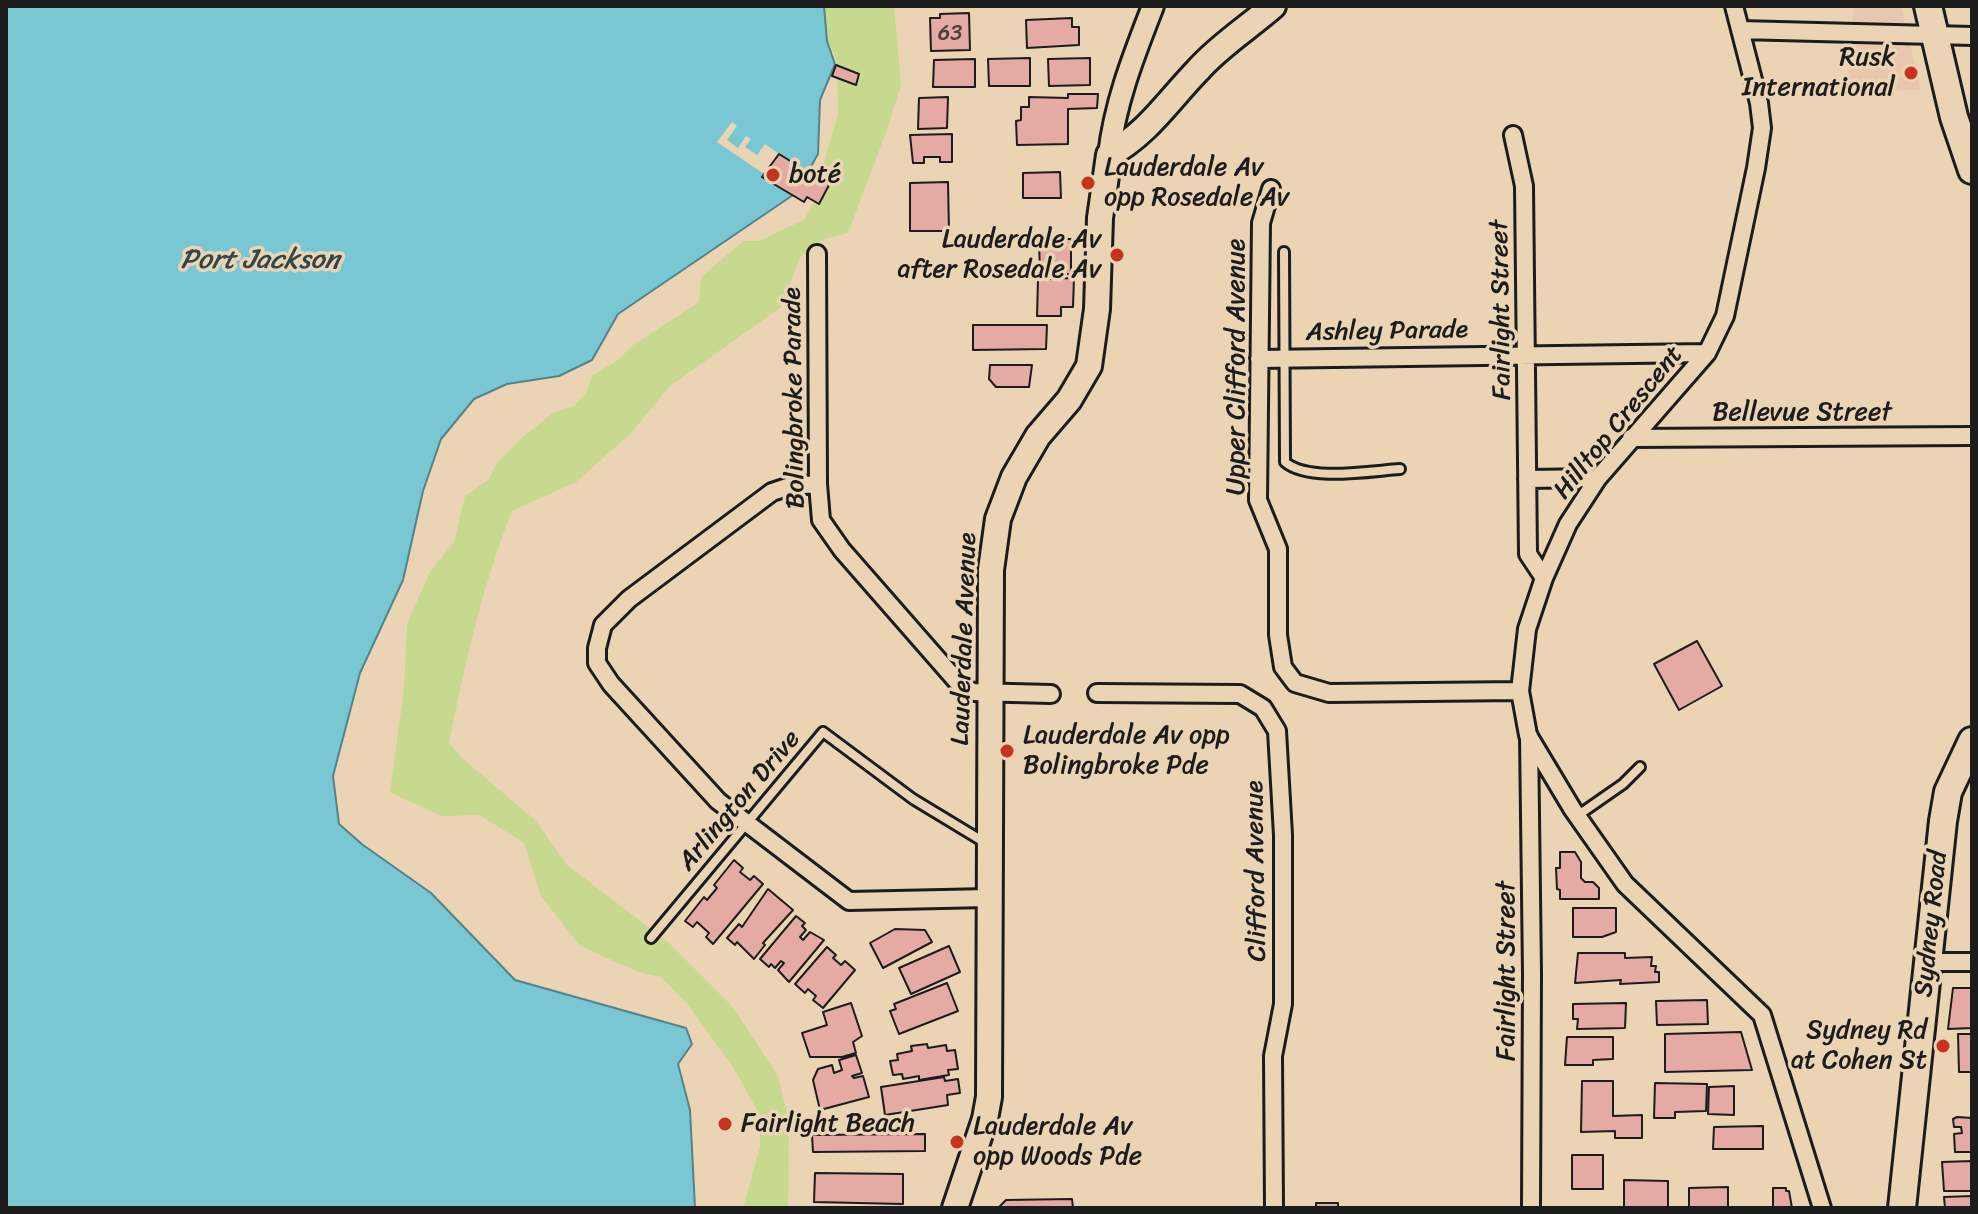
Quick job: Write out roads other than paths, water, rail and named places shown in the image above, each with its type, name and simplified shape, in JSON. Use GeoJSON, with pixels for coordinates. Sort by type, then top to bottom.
{"type":"FeatureCollection","features":[{"type":"Feature","properties":{"kind":"main road"},"geometry":{"type":"LineString","coordinates":[[1109,155],[1145,130],[1199,68],[1273,6]]}},
{"type":"Feature","properties":{"kind":"main road"},"geometry":{"type":"LineString","coordinates":[[1928,6],[1954,117],[1972,170]]}},
{"type":"Feature","properties":{"kind":"main road","name":"Lauderdale Avenue"},"geometry":{"type":"LineString","coordinates":[[955,1208],[985,1119],[989,1097],[991,561],[998,519],[1026,454],[1069,400],[1089,366],[1097,309],[1100,218],[1109,155]]}},
{"type":"Feature","properties":{"kind":"main road","name":"Sydney Road"},"geometry":{"type":"LineString","coordinates":[[1902,1208],[1948,792],[1972,741]]}},
{"type":"Feature","properties":{"kind":"street","name":"Lauderdale Avenue"},"geometry":{"type":"LineString","coordinates":[[1109,155],[1113,119],[1122,88],[1153,6]]}},
{"type":"Feature","properties":{"kind":"street","name":"Hilltop Crescent"},"geometry":{"type":"LineString","coordinates":[[1734,6],[1759,103],[1762,128],[1725,316],[1707,353],[1598,478],[1568,524],[1544,578],[1527,629],[1520,691],[1528,735],[1577,816],[1625,884],[1762,1015],[1822,1208]]}},
{"type":"Feature","properties":{"kind":"street"},"geometry":{"type":"LineString","coordinates":[[1740,30],[1972,36]]}},
{"type":"Feature","properties":{"kind":"street","name":"Fairlight Street"},"geometry":{"type":"LineString","coordinates":[[1513,135],[1524,186],[1528,554],[1544,578]]}},
{"type":"Feature","properties":{"kind":"street","name":"Upper Clifford Avenue"},"geometry":{"type":"LineString","coordinates":[[1271,189],[1261,223],[1258,500],[1278,549],[1278,635],[1283,667],[1295,683],[1329,693],[1520,691]]}},
{"type":"Feature","properties":{"kind":"street","name":"Bolingbroke Parade"},"geometry":{"type":"LineString","coordinates":[[817,254],[818,484],[821,520],[842,550],[961,686],[973,692],[1051,694]]}},
{"type":"Feature","properties":{"kind":"street","name":"Ashley Parade"},"geometry":{"type":"LineString","coordinates":[[1259,359],[1707,353]]}},
{"type":"Feature","properties":{"kind":"street","name":"Bellevue Street"},"geometry":{"type":"LineString","coordinates":[[1631,438],[1972,436]]}},
{"type":"Feature","properties":{"kind":"street"},"geometry":{"type":"LineString","coordinates":[[1527,479],[1598,478]]}},
{"type":"Feature","properties":{"kind":"street"},"geometry":{"type":"LineString","coordinates":[[818,484],[790,486],[772,492],[629,599],[603,625],[597,663],[611,684],[718,801],[849,901],[989,898]]}},
{"type":"Feature","properties":{"kind":"street","name":"Clifford Avenue"},"geometry":{"type":"LineString","coordinates":[[1097,693],[1240,694],[1263,708],[1277,731],[1283,835],[1283,1004],[1273,1056],[1274,1208]]}},
{"type":"Feature","properties":{"kind":"street","name":"Fairlight Street"},"geometry":{"type":"LineString","coordinates":[[1528,735],[1532,974],[1531,1208]]}},
{"type":"Feature","properties":{"kind":"street"},"geometry":{"type":"LineString","coordinates":[[1927,962],[1972,962]]}},
{"type":"Feature","properties":{"kind":"lane"},"geometry":{"type":"LineString","coordinates":[[1284,252],[1285,462],[1294,470],[1322,473],[1400,469]]}},
{"type":"Feature","properties":{"kind":"lane","name":"Arlington Drive"},"geometry":{"type":"LineString","coordinates":[[651,938],[823,732],[913,799],[989,844]]}},
{"type":"Feature","properties":{"kind":"lane"},"geometry":{"type":"LineString","coordinates":[[1577,816],[1623,784],[1640,767]]}},
{"type":"Feature","properties":{"kind":"water","name":"Port Jackson"},"geometry":{"type":"Polygon","coordinates":[[[6,6],[824,6],[827,41],[835,64],[820,100],[818,154],[796,193],[618,314],[592,360],[559,376],[507,384],[474,399],[441,439],[423,491],[403,580],[360,673],[333,776],[339,824],[363,845],[431,893],[515,980],[686,1028],[692,1044],[678,1064],[690,1110],[695,1208],[6,1208],[6,6]]]}},
{"type":"Feature","properties":{"kind":"place","name":"Rusk International"},"geometry":{"type":"Point","coordinates":[1911,73]}},
{"type":"Feature","properties":{"kind":"place","name":"boté"},"geometry":{"type":"Point","coordinates":[773,175]}},
{"type":"Feature","properties":{"kind":"place","name":"Lauderdale Av opp Rosedale Av"},"geometry":{"type":"Point","coordinates":[1088,183]}},
{"type":"Feature","properties":{"kind":"place","name":"Lauderdale Av after Rosedale Av"},"geometry":{"type":"Point","coordinates":[1117,255]}},
{"type":"Feature","properties":{"kind":"place","name":"Lauderdale Av opp Bolingbroke Pde"},"geometry":{"type":"Point","coordinates":[1007,751]}},
{"type":"Feature","properties":{"kind":"place","name":"Sydney Rd at Cohen St"},"geometry":{"type":"Point","coordinates":[1943,1046]}},
{"type":"Feature","properties":{"kind":"place","name":"Fairlight Beach"},"geometry":{"type":"Point","coordinates":[725,1124]}},
{"type":"Feature","properties":{"kind":"place","name":"Lauderdale Av opp Woods Pde"},"geometry":{"type":"Point","coordinates":[957,1142]}}]}
